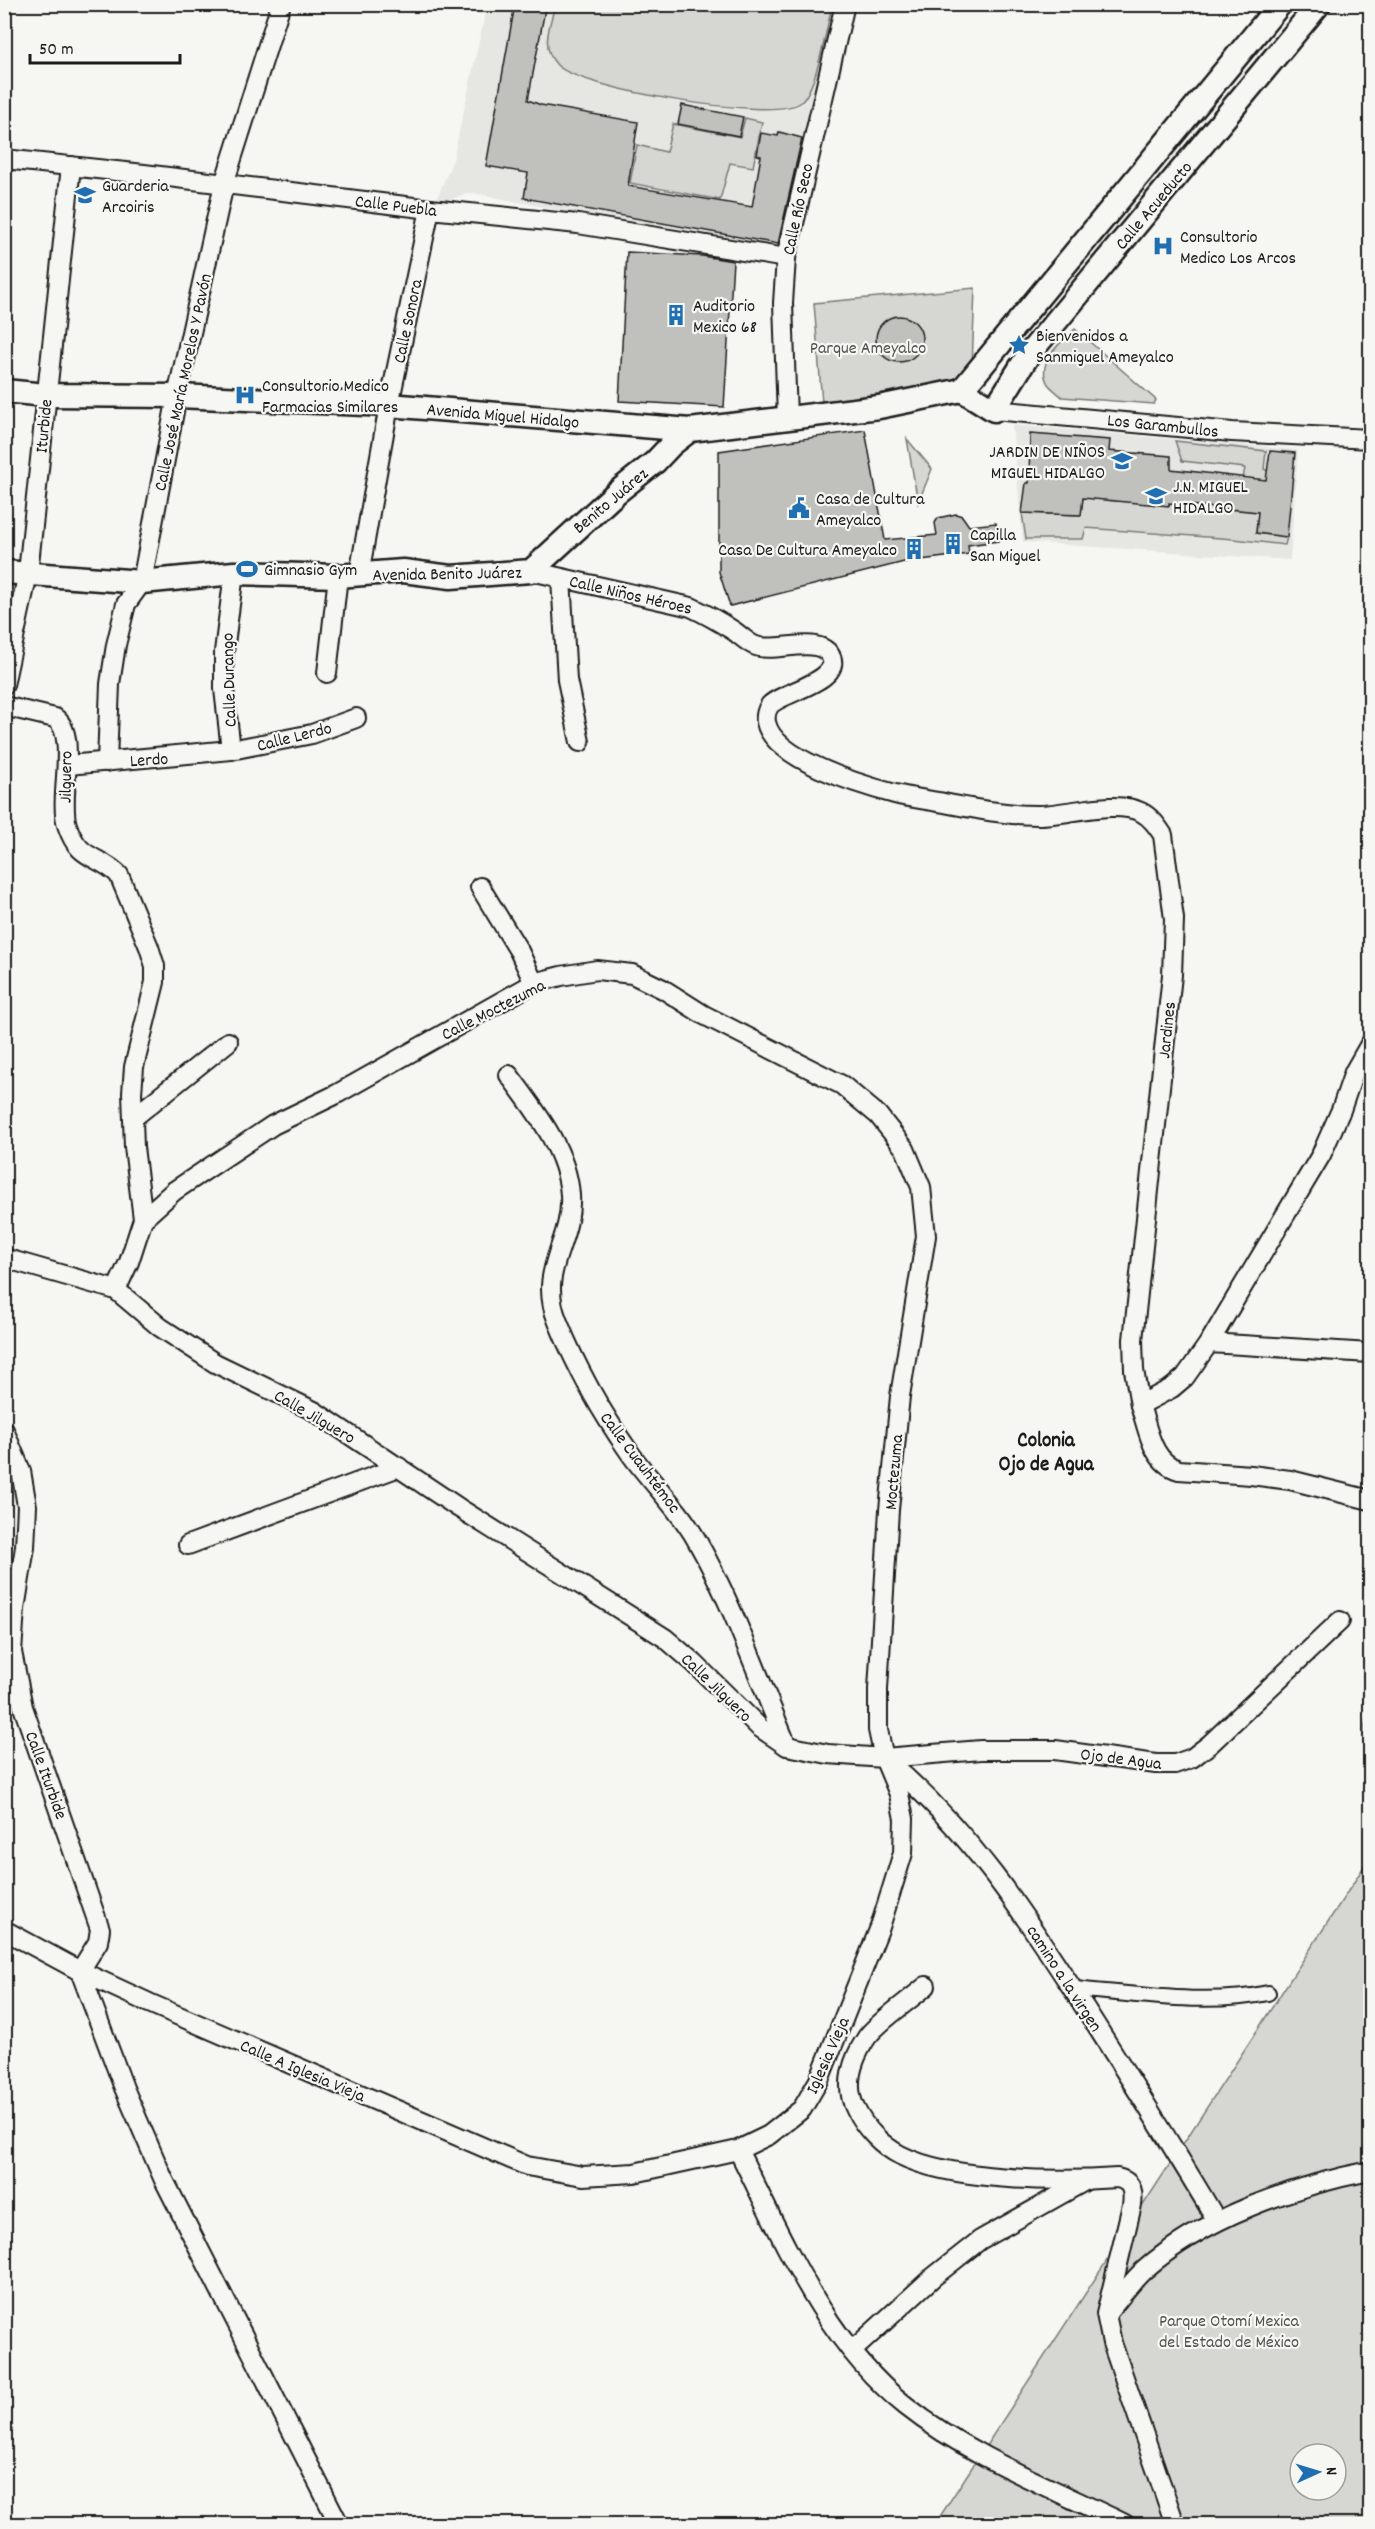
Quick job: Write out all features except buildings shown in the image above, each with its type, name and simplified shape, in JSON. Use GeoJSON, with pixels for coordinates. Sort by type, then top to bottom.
{"type":"FeatureCollection","features":[{"type":"Feature","properties":{"kind":"street","name":"Calle José María Morelos Y Pavón"},"geometry":{"type":"LineString","coordinates":[[107,762],[110,684],[116,645],[126,604],[142,582],[177,396],[224,184],[281,4]]}},
{"type":"Feature","properties":{"kind":"street","name":"Calle Río Seco"},"geometry":{"type":"LineString","coordinates":[[787,418],[783,303],[786,258],[845,4]]}},
{"type":"Feature","properties":{"kind":"street","name":"Calle Acueducto"},"geometry":{"type":"LineString","coordinates":[[962,390],[1280,4]]}},
{"type":"Feature","properties":{"kind":"street","name":"Calle Acueducto"},"geometry":{"type":"LineString","coordinates":[[994,410],[1029,354],[1318,4]]}},
{"type":"Feature","properties":{"kind":"street"},"geometry":{"type":"LineString","coordinates":[[1194,108],[1216,128]]}},
{"type":"Feature","properties":{"kind":"street","name":"Calle Puebla"},"geometry":{"type":"LineString","coordinates":[[4,159],[578,224],[786,258]]}},
{"type":"Feature","properties":{"kind":"street","name":"Iturbide"},"geometry":{"type":"LineString","coordinates":[[4,685],[8,654],[28,573],[71,166]]}},
{"type":"Feature","properties":{"kind":"street","name":"Calle Sonora"},"geometry":{"type":"LineString","coordinates":[[327,673],[389,405],[430,209]]}},
{"type":"Feature","properties":{"kind":"street","name":"Los Garambullos"},"geometry":{"type":"LineString","coordinates":[[962,390],[994,410],[1222,431],[1371,440]]}},
{"type":"Feature","properties":{"kind":"street","name":"Avenida Miguel Hidalgo"},"geometry":{"type":"LineString","coordinates":[[4,392],[46,395],[177,396],[389,405],[690,430],[879,407],[962,390]]}},
{"type":"Feature","properties":{"kind":"street","name":"Benito Juárez"},"geometry":{"type":"LineString","coordinates":[[531,571],[616,492],[656,462],[672,444],[690,430]]}},
{"type":"Feature","properties":{"kind":"street","name":"Avenida Benito Juárez"},"geometry":{"type":"LineString","coordinates":[[4,572],[142,582],[234,573],[348,575],[403,571],[451,577],[531,571]]}},
{"type":"Feature","properties":{"kind":"street","name":"Calle Niños Héroes"},"geometry":{"type":"LineString","coordinates":[[531,571],[690,607],[711,616],[757,647]]}},
{"type":"Feature","properties":{"kind":"street","name":"Calle Durango"},"geometry":{"type":"LineString","coordinates":[[231,750],[224,688],[224,652],[234,573]]}},
{"type":"Feature","properties":{"kind":"street"},"geometry":{"type":"LineString","coordinates":[[561,578],[567,680],[580,742]]}},
{"type":"Feature","properties":{"kind":"street","name":"Jardines"},"geometry":{"type":"LineString","coordinates":[[757,647],[816,646],[828,652],[832,660],[831,669],[822,679],[781,697],[769,706],[765,717],[768,732],[778,745],[813,766],[895,794],[1001,813],[1040,815],[1126,808],[1142,812],[1156,823],[1163,835],[1174,919],[1172,975],[1133,1340],[1134,1370],[1140,1405]]}},
{"type":"Feature","properties":{"kind":"street","name":"Jilguero"},"geometry":{"type":"LineString","coordinates":[[4,706],[55,718],[61,722],[65,730],[68,765],[63,806],[67,826],[77,847],[90,858],[112,868],[124,885],[155,966],[154,982],[134,1067],[133,1118]]}},
{"type":"Feature","properties":{"kind":"street","name":"Calle Lerdo"},"geometry":{"type":"LineString","coordinates":[[231,750],[312,734],[356,718]]}},
{"type":"Feature","properties":{"kind":"street","name":"Lerdo"},"geometry":{"type":"LineString","coordinates":[[68,765],[231,750]]}},
{"type":"Feature","properties":{"kind":"street"},"geometry":{"type":"LineString","coordinates":[[480,887],[519,951],[534,983]]}},
{"type":"Feature","properties":{"kind":"street","name":"Calle Moctezuma"},"geometry":{"type":"LineString","coordinates":[[143,1219],[174,1191],[210,1164],[273,1125],[335,1095],[534,983],[597,970],[632,974],[663,989],[704,1015],[843,1084],[878,1115],[905,1149],[921,1187]]}},
{"type":"Feature","properties":{"kind":"street"},"geometry":{"type":"LineString","coordinates":[[4,1258],[116,1290],[129,1262],[143,1219],[133,1118],[228,1042]]}},
{"type":"Feature","properties":{"kind":"street"},"geometry":{"type":"LineString","coordinates":[[1371,1044],[1354,1072],[1341,1110],[1321,1155],[1209,1343],[1185,1377],[1165,1392],[1140,1405],[1160,1460],[1168,1467],[1179,1470],[1290,1480],[1371,1500]]}},
{"type":"Feature","properties":{"kind":"street","name":"Calle Cuauhtémoc"},"geometry":{"type":"LineString","coordinates":[[509,1075],[556,1146],[567,1176],[570,1197],[567,1225],[550,1281],[551,1300],[557,1320],[592,1395],[631,1454],[671,1501],[696,1538],[722,1590],[787,1746]]}},
{"type":"Feature","properties":{"kind":"street","name":"Moctezuma"},"geometry":{"type":"LineString","coordinates":[[884,1758],[878,1730],[878,1689],[889,1510],[900,1396],[926,1236],[921,1187]]}},
{"type":"Feature","properties":{"kind":"street","name":"Calle Jilguero"},"geometry":{"type":"LineString","coordinates":[[116,1290],[160,1327],[215,1363],[314,1411],[665,1638],[759,1727],[787,1746],[828,1754],[884,1758]]}},
{"type":"Feature","properties":{"kind":"street"},"geometry":{"type":"LineString","coordinates":[[1209,1343],[1371,1353]]}},
{"type":"Feature","properties":{"kind":"street","name":"Calle Iturbide"},"geometry":{"type":"LineString","coordinates":[[4,1430],[21,1472],[27,1506],[25,1547],[15,1609],[12,1652],[23,1707],[100,1929],[98,1942],[80,1971]]}},
{"type":"Feature","properties":{"kind":"street"},"geometry":{"type":"LineString","coordinates":[[188,1545],[399,1467]]}},
{"type":"Feature","properties":{"kind":"street","name":"Ojo de Agua"},"geometry":{"type":"LineString","coordinates":[[884,1758],[981,1750],[1055,1750],[1156,1764],[1175,1764],[1192,1758],[1210,1744],[1340,1621]]}},
{"type":"Feature","properties":{"kind":"street","name":"camino a la virgen"},"geometry":{"type":"LineString","coordinates":[[884,1758],[922,1790],[964,1836],[1020,1907],[1177,2152],[1216,2221]]}},
{"type":"Feature","properties":{"kind":"street","name":"Iglesia Vieja"},"geometry":{"type":"LineString","coordinates":[[527,2166],[583,2176],[634,2173],[738,2150],[769,2135],[802,2109],[819,2080],[880,1927],[903,1853],[904,1819],[899,1794],[884,1758]]}},
{"type":"Feature","properties":{"kind":"street"},"geometry":{"type":"LineString","coordinates":[[4,1930],[80,1971],[124,2088],[163,2178],[339,2524]]}},
{"type":"Feature","properties":{"kind":"street","name":"Calle A Iglesia Vieja"},"geometry":{"type":"LineString","coordinates":[[80,1971],[148,2003],[527,2166]]}},
{"type":"Feature","properties":{"kind":"street"},"geometry":{"type":"LineString","coordinates":[[926,1986],[869,2034],[854,2058],[850,2079],[852,2102],[865,2127],[898,2154],[926,2166],[994,2176],[1087,2180],[1117,2178],[1125,2180],[1131,2186],[1134,2195],[1106,2314],[1113,2343],[1175,2524]]}},
{"type":"Feature","properties":{"kind":"street"},"geometry":{"type":"LineString","coordinates":[[1073,1989],[1218,2000],[1268,1993]]}},
{"type":"Feature","properties":{"kind":"street"},"geometry":{"type":"LineString","coordinates":[[738,2150],[822,2309],[869,2372],[931,2424],[968,2447],[1125,2524]]}},
{"type":"Feature","properties":{"kind":"street"},"geometry":{"type":"LineString","coordinates":[[1106,2314],[1141,2272],[1166,2252],[1216,2221],[1339,2177],[1371,2171]]}},
{"type":"Feature","properties":{"kind":"street"},"geometry":{"type":"LineString","coordinates":[[853,2350],[932,2278],[980,2240],[1087,2180]]}},
{"type":"Feature","properties":{"kind":"shaded area"},"geometry":{"type":"Polygon","coordinates":[[[487,5],[837,5],[797,165],[778,254],[474,193],[434,205],[453,160],[487,5]]]}},
{"type":"Feature","properties":{"kind":"shaded area","name":"J.N. MIGUEL HIDALGO"},"geometry":{"type":"Polygon","coordinates":[[[1012,425],[1298,450],[1290,560],[1023,542],[1012,425]]]}},
{"type":"Feature","properties":{"kind":"green space"},"geometry":{"type":"Polygon","coordinates":[[[555,4],[832,5],[816,73],[806,96],[800,103],[782,108],[753,108],[717,106],[637,93],[573,74],[557,65],[549,51],[549,28],[555,4]]]}},
{"type":"Feature","properties":{"kind":"green space"},"geometry":{"type":"Polygon","coordinates":[[[745,118],[762,122],[753,167],[730,163],[720,200],[630,183],[637,145],[666,152],[673,124],[740,137],[745,118]]]}},
{"type":"Feature","properties":{"kind":"green space","name":"Parque Ameyalco"},"geometry":{"type":"Polygon","coordinates":[[[975,288],[972,367],[964,381],[822,403],[814,303],[975,288]]]}},
{"type":"Feature","properties":{"kind":"green space"},"geometry":{"type":"Polygon","coordinates":[[[1075,329],[1156,400],[1154,404],[1062,397],[1051,388],[1045,376],[1047,360],[1057,346],[1075,329]]]}},
{"type":"Feature","properties":{"kind":"green space"},"geometry":{"type":"Polygon","coordinates":[[[907,439],[932,469],[918,503],[907,439]]]}},
{"type":"Feature","properties":{"kind":"green space"},"geometry":{"type":"Polygon","coordinates":[[[1175,441],[1266,451],[1264,469],[1268,471],[1262,510],[1258,512],[1256,533],[1287,537],[1285,545],[1086,528],[1083,539],[1026,539],[1022,513],[1081,515],[1084,487],[1106,500],[1169,505],[1169,501],[1237,510],[1245,468],[1182,461],[1175,441]]]}},
{"type":"Feature","properties":{"kind":"green space","name":"Parque Otomí Mexica del Estado de México"},"geometry":{"type":"Polygon","coordinates":[[[1370,1705],[1370,2524],[935,2524],[1369,1859],[1365,1725],[1370,1705]]]}},
{"type":"Feature","properties":{"kind":"place","name":"Guarderia Arcoiris"},"geometry":{"type":"Point","coordinates":[85,195]}},
{"type":"Feature","properties":{"kind":"place","name":"Consultorio Medico Los Arcos"},"geometry":{"type":"Point","coordinates":[1163,246]}},
{"type":"Feature","properties":{"kind":"place","name":"Auditorio Mexico 68"},"geometry":{"type":"Point","coordinates":[676,315]}},
{"type":"Feature","properties":{"kind":"place","name":"Bienvenidos a Sanmiguel Ameyalco"},"geometry":{"type":"Point","coordinates":[1019,345]}},
{"type":"Feature","properties":{"kind":"place","name":"Consultorio Medico Farmacias Similares"},"geometry":{"type":"Point","coordinates":[245,395]}},
{"type":"Feature","properties":{"kind":"place","name":"JARDIN DE NIÑOS MIGUEL HIDALGO"},"geometry":{"type":"Point","coordinates":[1122,461]}},
{"type":"Feature","properties":{"kind":"place","name":"J.N. MIGUEL HIDALGO"},"geometry":{"type":"Point","coordinates":[1156,496]}},
{"type":"Feature","properties":{"kind":"place","name":"Casa de Cultura Ameyalco"},"geometry":{"type":"Point","coordinates":[799,508]}},
{"type":"Feature","properties":{"kind":"place","name":"Capilla San Miguel"},"geometry":{"type":"Point","coordinates":[953,544]}},
{"type":"Feature","properties":{"kind":"place","name":"Casa De Cultura Ameyalco"},"geometry":{"type":"Point","coordinates":[914,549]}},
{"type":"Feature","properties":{"kind":"place","name":"Gimnasio Gym"},"geometry":{"type":"Point","coordinates":[247,569]}},
{"type":"Feature","properties":{"kind":"district","name":"Colonia Ojo de Agua"},"geometry":{"type":"Point","coordinates":[1046,1451]}}]}
